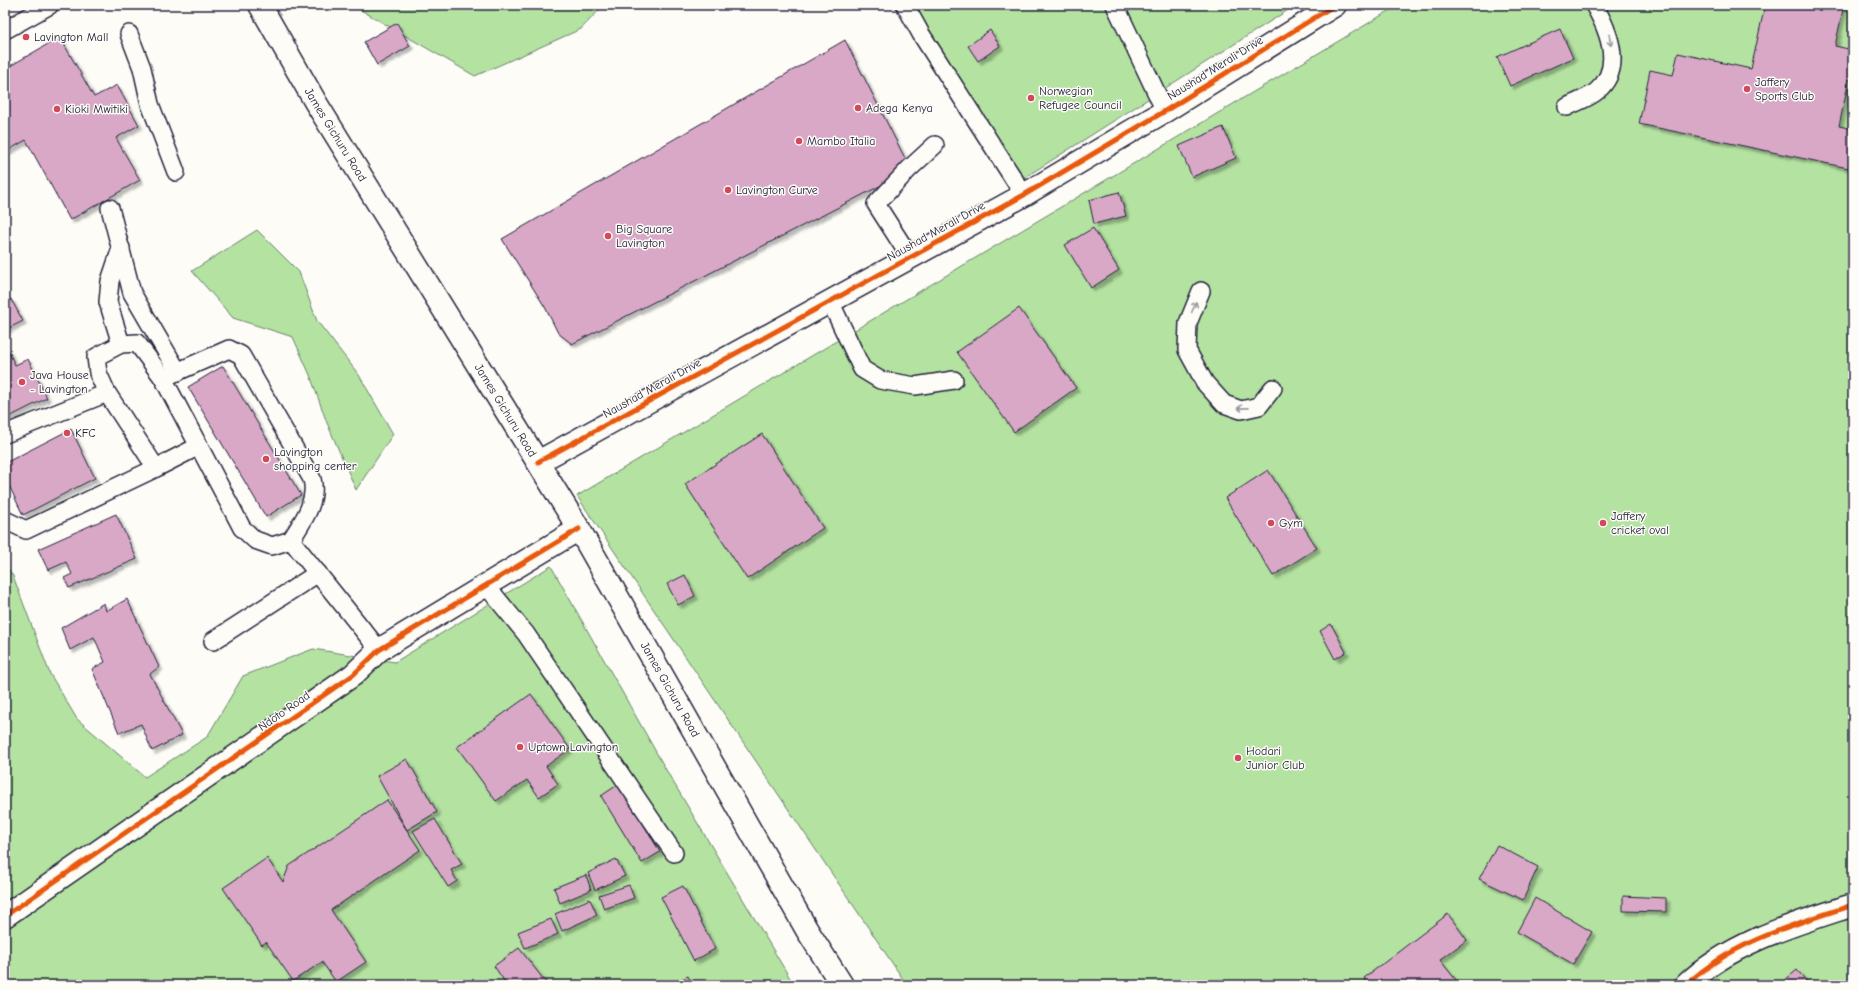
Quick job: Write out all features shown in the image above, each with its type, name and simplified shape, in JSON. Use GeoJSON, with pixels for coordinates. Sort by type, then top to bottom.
{"type":"FeatureCollection","features":[{"type":"Feature","properties":{"kind":"street","name":"James Gichuru Road"},"geometry":{"type":"LineString","coordinates":[[260,5],[316,103],[579,529],[807,930],[842,985]]}},
{"type":"Feature","properties":{"kind":"street","name":"Naushad Merali Drive"},"geometry":{"type":"LineString","coordinates":[[538,462],[1024,195],[1164,111],[1335,5]]}},
{"type":"Feature","properties":{"kind":"street","name":"Ndoto Road"},"geometry":{"type":"LineString","coordinates":[[5,916],[353,675],[379,650],[485,584],[579,529]]}},
{"type":"Feature","properties":{"kind":"street"},"geometry":{"type":"LineString","coordinates":[[1686,985],[1703,969],[1742,948],[1784,928],[1853,905]]}},
{"type":"Feature","properties":{"kind":"lane"},"geometry":{"type":"LineString","coordinates":[[5,30],[50,5]]}},
{"type":"Feature","properties":{"kind":"lane"},"geometry":{"type":"LineString","coordinates":[[904,5],[1024,195]]}},
{"type":"Feature","properties":{"kind":"lane"},"geometry":{"type":"LineString","coordinates":[[1115,5],[1164,111]]}},
{"type":"Feature","properties":{"kind":"lane"},"geometry":{"type":"LineString","coordinates":[[1567,107],[1597,91],[1609,77],[1613,62],[1609,34],[1594,5]]}},
{"type":"Feature","properties":{"kind":"lane"},"geometry":{"type":"LineString","coordinates":[[129,34],[142,68],[150,104],[176,172]]}},
{"type":"Feature","properties":{"kind":"lane"},"geometry":{"type":"LineString","coordinates":[[910,257],[876,204],[935,145]]}},
{"type":"Feature","properties":{"kind":"lane"},"geometry":{"type":"LineString","coordinates":[[110,208],[132,293],[170,375],[200,446],[242,528],[254,540],[272,546],[291,540],[308,512],[314,488],[312,479],[241,355],[229,349],[170,375]]}},
{"type":"Feature","properties":{"kind":"lane"},"geometry":{"type":"LineString","coordinates":[[120,344],[108,302],[110,281],[121,248]]}},
{"type":"Feature","properties":{"kind":"lane"},"geometry":{"type":"LineString","coordinates":[[1202,291],[1188,323],[1187,350],[1205,383],[1224,404],[1241,410],[1259,406],[1273,388]]}},
{"type":"Feature","properties":{"kind":"lane"},"geometry":{"type":"LineString","coordinates":[[830,301],[862,370],[880,380],[915,386],[954,380]]}},
{"type":"Feature","properties":{"kind":"lane"},"geometry":{"type":"LineString","coordinates":[[156,468],[107,392],[98,374],[96,358],[120,344],[137,343],[170,375]]}},
{"type":"Feature","properties":{"kind":"lane"},"geometry":{"type":"LineString","coordinates":[[5,434],[107,392]]}},
{"type":"Feature","properties":{"kind":"lane"},"geometry":{"type":"LineString","coordinates":[[5,520],[26,530],[200,446]]}},
{"type":"Feature","properties":{"kind":"lane"},"geometry":{"type":"LineString","coordinates":[[291,540],[379,650]]}},
{"type":"Feature","properties":{"kind":"lane"},"geometry":{"type":"LineString","coordinates":[[213,641],[318,573]]}},
{"type":"Feature","properties":{"kind":"lane"},"geometry":{"type":"LineString","coordinates":[[485,584],[526,634],[674,853]]}},
{"type":"Feature","properties":{"kind":"green space"},"geometry":{"type":"Polygon","coordinates":[[[352,5],[604,5],[581,29],[475,76],[352,5]]]}},
{"type":"Feature","properties":{"kind":"green space"},"geometry":{"type":"Polygon","coordinates":[[[898,5],[1296,5],[1016,183],[898,5]]]}},
{"type":"Feature","properties":{"kind":"green space"},"geometry":{"type":"Polygon","coordinates":[[[1399,5],[1853,5],[1853,985],[907,985],[577,496],[1399,5]]]}},
{"type":"Feature","properties":{"kind":"green space"},"geometry":{"type":"Polygon","coordinates":[[[257,230],[299,272],[317,321],[359,375],[393,434],[356,490],[327,423],[310,375],[293,337],[233,318],[192,271],[257,230]]]}},
{"type":"Feature","properties":{"kind":"green space"},"geometry":{"type":"Polygon","coordinates":[[[5,564],[13,576],[50,674],[77,719],[145,777],[207,737],[243,676],[313,649],[395,662],[551,566],[669,775],[794,985],[5,985],[5,564]]]}},
{"type":"Feature","properties":{"kind":"building","name":"Jaffery Sports Club"},"geometry":{"type":"Polygon","coordinates":[[[1765,5],[1844,5],[1835,46],[1853,50],[1853,80],[1849,79],[1839,126],[1853,129],[1853,169],[1639,124],[1650,70],[1673,75],[1678,53],[1751,69],[1765,5]]]}},
{"type":"Feature","properties":{"kind":"building"},"geometry":{"type":"Polygon","coordinates":[[[397,23],[410,46],[377,65],[364,42],[397,23]]]}},
{"type":"Feature","properties":{"kind":"building"},"geometry":{"type":"Polygon","coordinates":[[[1560,29],[1573,58],[1510,86],[1497,57],[1560,29]]]}},
{"type":"Feature","properties":{"kind":"building"},"geometry":{"type":"Polygon","coordinates":[[[990,30],[1000,46],[978,61],[968,46],[990,30]]]}},
{"type":"Feature","properties":{"kind":"building"},"geometry":{"type":"Polygon","coordinates":[[[60,37],[94,97],[117,85],[139,125],[116,138],[140,180],[70,220],[26,140],[5,152],[5,69],[60,37]]]}},
{"type":"Feature","properties":{"kind":"building","name":"Lavington Curve"},"geometry":{"type":"Polygon","coordinates":[[[845,40],[911,170],[572,344],[558,333],[545,307],[502,239],[845,40]]]}},
{"type":"Feature","properties":{"kind":"building"},"geometry":{"type":"Polygon","coordinates":[[[1223,127],[1236,158],[1192,177],[1179,146],[1223,127]]]}},
{"type":"Feature","properties":{"kind":"building"},"geometry":{"type":"Polygon","coordinates":[[[1119,192],[1126,216],[1094,224],[1089,200],[1119,192]]]}},
{"type":"Feature","properties":{"kind":"building"},"geometry":{"type":"Polygon","coordinates":[[[1093,228],[1119,270],[1091,288],[1065,245],[1093,228]]]}},
{"type":"Feature","properties":{"kind":"building"},"geometry":{"type":"Polygon","coordinates":[[[11,299],[23,321],[5,330],[5,302],[11,299]]]}},
{"type":"Feature","properties":{"kind":"building"},"geometry":{"type":"Polygon","coordinates":[[[1019,308],[1076,388],[1014,432],[957,352],[1019,308]]]}},
{"type":"Feature","properties":{"kind":"building","name":"Java House - Lavington"},"geometry":{"type":"Polygon","coordinates":[[[8,350],[15,365],[28,359],[47,398],[5,419],[5,351],[8,350]]]}},
{"type":"Feature","properties":{"kind":"building"},"geometry":{"type":"Polygon","coordinates":[[[223,366],[301,495],[266,517],[188,387],[223,366]]]}},
{"type":"Feature","properties":{"kind":"building"},"geometry":{"type":"Polygon","coordinates":[[[71,429],[95,478],[23,515],[5,477],[5,463],[71,429]]]}},
{"type":"Feature","properties":{"kind":"building"},"geometry":{"type":"Polygon","coordinates":[[[762,434],[823,528],[747,579],[685,484],[762,434]]]}},
{"type":"Feature","properties":{"kind":"building","name":"Gym"},"geometry":{"type":"Polygon","coordinates":[[[1268,470],[1317,548],[1273,576],[1225,498],[1268,470]]]}},
{"type":"Feature","properties":{"kind":"building"},"geometry":{"type":"Polygon","coordinates":[[[116,514],[137,559],[69,588],[64,578],[72,574],[66,562],[48,570],[38,549],[116,514]]]}},
{"type":"Feature","properties":{"kind":"building"},"geometry":{"type":"Polygon","coordinates":[[[685,575],[695,596],[678,605],[667,584],[685,575]]]}},
{"type":"Feature","properties":{"kind":"building"},"geometry":{"type":"Polygon","coordinates":[[[127,599],[159,667],[150,674],[182,735],[152,751],[141,724],[119,733],[92,669],[105,662],[94,637],[70,650],[61,628],[104,603],[106,611],[127,599]]]}},
{"type":"Feature","properties":{"kind":"building"},"geometry":{"type":"Polygon","coordinates":[[[1331,624],[1346,652],[1335,659],[1320,631],[1331,624]]]}},
{"type":"Feature","properties":{"kind":"building"},"geometry":{"type":"Polygon","coordinates":[[[531,694],[570,749],[546,766],[558,784],[539,797],[527,780],[496,801],[457,747],[531,694]]]}},
{"type":"Feature","properties":{"kind":"building"},"geometry":{"type":"Polygon","coordinates":[[[407,759],[437,812],[407,830],[377,776],[407,759]]]}},
{"type":"Feature","properties":{"kind":"building"},"geometry":{"type":"Polygon","coordinates":[[[619,784],[660,852],[642,863],[601,796],[619,784]]]}},
{"type":"Feature","properties":{"kind":"building"},"geometry":{"type":"Polygon","coordinates":[[[387,800],[420,850],[331,910],[366,962],[336,982],[322,962],[293,981],[266,942],[262,945],[223,888],[267,858],[283,882],[289,866],[387,800]]]}},
{"type":"Feature","properties":{"kind":"building"},"geometry":{"type":"Polygon","coordinates":[[[435,819],[462,864],[451,870],[457,881],[448,887],[413,831],[435,819]]]}},
{"type":"Feature","properties":{"kind":"building"},"geometry":{"type":"Polygon","coordinates":[[[1497,845],[1538,867],[1523,900],[1479,879],[1497,845]]]}},
{"type":"Feature","properties":{"kind":"building"},"geometry":{"type":"Polygon","coordinates":[[[616,859],[625,876],[595,890],[588,873],[616,859]]]}},
{"type":"Feature","properties":{"kind":"building"},"geometry":{"type":"Polygon","coordinates":[[[586,875],[591,890],[560,903],[554,888],[586,875]]]}},
{"type":"Feature","properties":{"kind":"building"},"geometry":{"type":"Polygon","coordinates":[[[629,885],[634,898],[604,909],[599,895],[629,885]]]}},
{"type":"Feature","properties":{"kind":"building"},"geometry":{"type":"Polygon","coordinates":[[[683,886],[715,949],[694,961],[661,897],[683,886]]]}},
{"type":"Feature","properties":{"kind":"building"},"geometry":{"type":"Polygon","coordinates":[[[1623,896],[1666,898],[1666,912],[1623,911],[1623,896]]]}},
{"type":"Feature","properties":{"kind":"building"},"geometry":{"type":"Polygon","coordinates":[[[1535,898],[1592,932],[1573,964],[1517,932],[1535,898]]]}},
{"type":"Feature","properties":{"kind":"building"},"geometry":{"type":"Polygon","coordinates":[[[590,899],[597,915],[562,931],[555,914],[590,899]]]}},
{"type":"Feature","properties":{"kind":"building"},"geometry":{"type":"Polygon","coordinates":[[[1448,914],[1467,940],[1440,960],[1460,985],[1369,985],[1364,978],[1448,914]]]}},
{"type":"Feature","properties":{"kind":"building"},"geometry":{"type":"Polygon","coordinates":[[[551,919],[558,934],[525,948],[518,932],[551,919]]]}},
{"type":"Feature","properties":{"kind":"building"},"geometry":{"type":"Polygon","coordinates":[[[519,948],[548,985],[507,985],[494,966],[519,948]]]}},
{"type":"Feature","properties":{"kind":"building"},"geometry":{"type":"Polygon","coordinates":[[[1797,970],[1810,985],[1779,985],[1797,970]]]}},
{"type":"Feature","properties":{"kind":"building"},"geometry":{"type":"Polygon","coordinates":[[[688,976],[693,985],[670,985],[688,976]]]}},
{"type":"Feature","properties":{"kind":"cycle path"},"geometry":{"type":"LineString","coordinates":[[538,462],[1024,195],[1165,111],[1335,5]]}},
{"type":"Feature","properties":{"kind":"cycle path"},"geometry":{"type":"LineString","coordinates":[[5,916],[353,675],[379,650],[579,529]]}},
{"type":"Feature","properties":{"kind":"cycle path"},"geometry":{"type":"LineString","coordinates":[[1686,985],[1704,970],[1743,946],[1787,927],[1853,905]]}},
{"type":"Feature","properties":{"kind":"place","name":"Lavington Mall"},"geometry":{"type":"Point","coordinates":[26,37]}},
{"type":"Feature","properties":{"kind":"place","name":"Jaffery Sports Club"},"geometry":{"type":"Point","coordinates":[1747,89]}},
{"type":"Feature","properties":{"kind":"place","name":"Norwegian Refugee Council"},"geometry":{"type":"Point","coordinates":[1031,98]}},
{"type":"Feature","properties":{"kind":"place","name":"Adega Kenya"},"geometry":{"type":"Point","coordinates":[858,108]}},
{"type":"Feature","properties":{"kind":"place","name":"Kioki Mwitiki"},"geometry":{"type":"Point","coordinates":[57,109]}},
{"type":"Feature","properties":{"kind":"place","name":"Mambo Italia"},"geometry":{"type":"Point","coordinates":[799,141]}},
{"type":"Feature","properties":{"kind":"place","name":"Lavington Curve"},"geometry":{"type":"Point","coordinates":[728,190]}},
{"type":"Feature","properties":{"kind":"place","name":"Big Square Lavington"},"geometry":{"type":"Point","coordinates":[608,236]}},
{"type":"Feature","properties":{"kind":"place","name":"Java House - Lavington"},"geometry":{"type":"Point","coordinates":[22,382]}},
{"type":"Feature","properties":{"kind":"place","name":"KFC"},"geometry":{"type":"Point","coordinates":[67,433]}},
{"type":"Feature","properties":{"kind":"place","name":"Lavington shopping center"},"geometry":{"type":"Point","coordinates":[266,459]}},
{"type":"Feature","properties":{"kind":"place","name":"Gym"},"geometry":{"type":"Point","coordinates":[1271,523]}},
{"type":"Feature","properties":{"kind":"place","name":"Jaffery cricket oval"},"geometry":{"type":"Point","coordinates":[1603,523]}},
{"type":"Feature","properties":{"kind":"place","name":"Uptown Lavington"},"geometry":{"type":"Point","coordinates":[520,747]}},
{"type":"Feature","properties":{"kind":"place","name":"Hodari Junior Club"},"geometry":{"type":"Point","coordinates":[1238,758]}}]}
